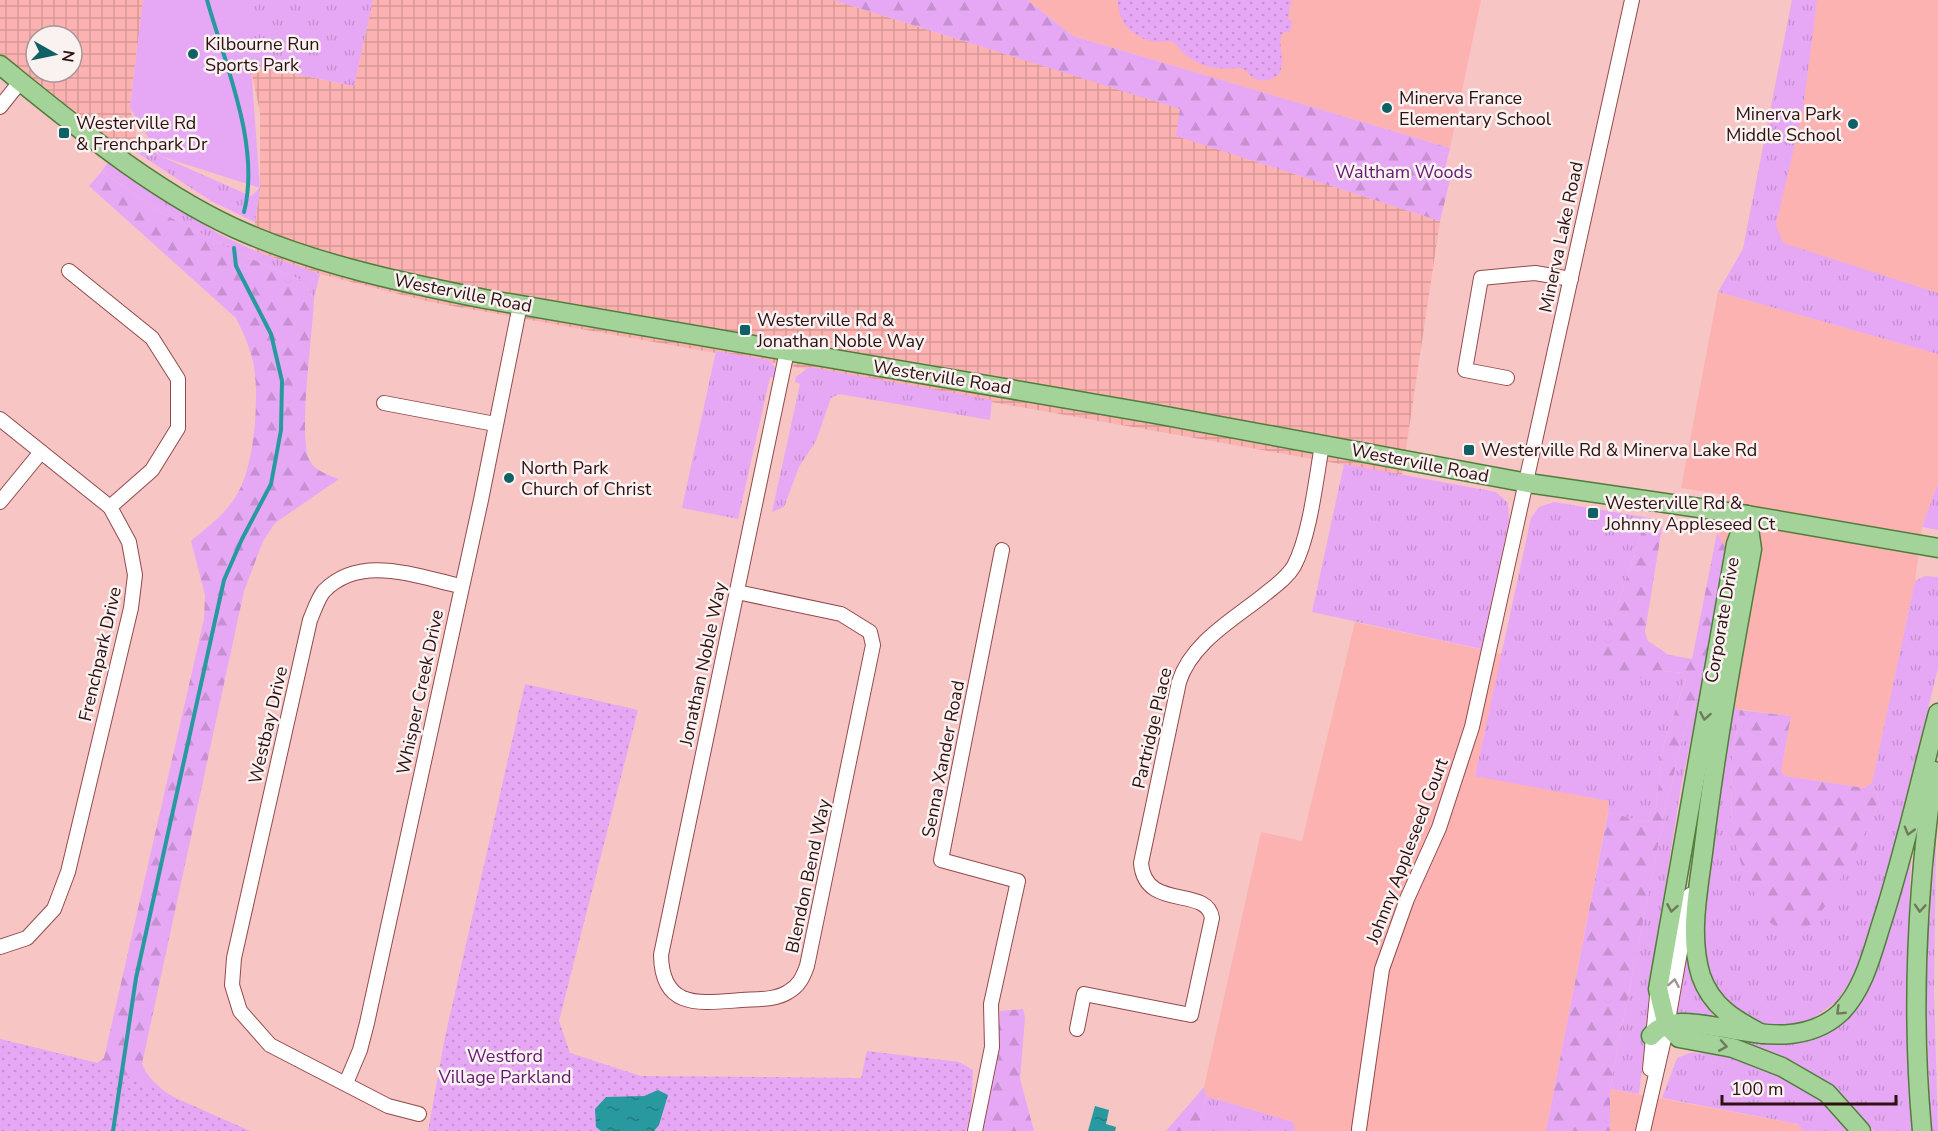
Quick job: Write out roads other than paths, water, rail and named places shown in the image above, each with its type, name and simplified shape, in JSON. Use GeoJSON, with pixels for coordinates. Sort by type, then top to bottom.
{"type":"FeatureCollection","features":[{"type":"Feature","properties":{"kind":"main road","name":"Westerville Road"},"geometry":{"type":"LineString","coordinates":[[0,65],[120,158],[180,197],[246,233],[311,258],[399,281],[520,305],[1528,483],[1747,515],[1938,548]]}},
{"type":"Feature","properties":{"kind":"main road","name":"Corporate Drive"},"geometry":{"type":"LineString","coordinates":[[1715,752],[1752,549],[1747,515]]}},
{"type":"Feature","properties":{"kind":"main road","name":"Corporate Drive"},"geometry":{"type":"LineString","coordinates":[[1659,1031],[1658,989],[1736,544],[1747,515]]}},
{"type":"Feature","properties":{"kind":"main road"},"geometry":{"type":"LineString","coordinates":[[1659,1031],[1682,1022],[1762,1034],[1787,1035],[1813,1030],[1842,1011],[1856,989],[1886,911],[1938,713]]}},
{"type":"Feature","properties":{"kind":"main road"},"geometry":{"type":"LineString","coordinates":[[1922,1131],[1919,1102],[1918,927],[1928,810],[1938,746]]}},
{"type":"Feature","properties":{"kind":"main road"},"geometry":{"type":"LineString","coordinates":[[1715,752],[1696,909],[1696,955],[1702,978],[1717,1005],[1736,1021],[1762,1034]]}},
{"type":"Feature","properties":{"kind":"main road"},"geometry":{"type":"LineString","coordinates":[[1659,1031],[1683,1040],[1733,1048],[1782,1067],[1827,1093],[1862,1131]]}},
{"type":"Feature","properties":{"kind":"street","name":"Minerva Lake Road"},"geometry":{"type":"LineString","coordinates":[[1528,483],[1632,0]]}},
{"type":"Feature","properties":{"kind":"street"},"geometry":{"type":"LineString","coordinates":[[0,107],[20,82]]}},
{"type":"Feature","properties":{"kind":"street"},"geometry":{"type":"LineString","coordinates":[[69,271],[152,338],[178,380],[178,428],[152,470],[110,507]]}},
{"type":"Feature","properties":{"kind":"street"},"geometry":{"type":"LineString","coordinates":[[1507,378],[1465,370],[1481,278],[1535,273],[1571,279]]}},
{"type":"Feature","properties":{"kind":"street","name":"Whisper Creek Drive"},"geometry":{"type":"LineString","coordinates":[[346,1083],[363,1041],[520,305]]}},
{"type":"Feature","properties":{"kind":"street","name":"Jonathan Noble Way"},"geometry":{"type":"LineString","coordinates":[[665,984],[661,973],[661,955],[787,351]]}},
{"type":"Feature","properties":{"kind":"street"},"geometry":{"type":"LineString","coordinates":[[384,403],[495,424]]}},
{"type":"Feature","properties":{"kind":"street","name":"Frenchpark Drive"},"geometry":{"type":"LineString","coordinates":[[0,419],[110,507],[129,542],[135,575],[130,608],[68,872],[54,909],[27,938],[0,947]]}},
{"type":"Feature","properties":{"kind":"street","name":"Partridge Place"},"geometry":{"type":"LineString","coordinates":[[1077,1029],[1084,994],[1191,1015],[1212,918],[1207,906],[1156,890],[1142,876],[1143,851],[1179,682],[1183,669],[1200,646],[1281,581],[1294,567],[1302,544],[1322,445]]}},
{"type":"Feature","properties":{"kind":"street"},"geometry":{"type":"LineString","coordinates":[[0,502],[41,452]]}},
{"type":"Feature","properties":{"kind":"street","name":"Johnny Appleseed Court"},"geometry":{"type":"LineString","coordinates":[[1359,1129],[1382,969],[1407,898],[1439,828],[1472,727],[1528,483]]}},
{"type":"Feature","properties":{"kind":"street","name":"Senna Xander Road"},"geometry":{"type":"LineString","coordinates":[[975,1131],[992,1047],[991,1004],[1018,881],[941,860],[1002,550]]}},
{"type":"Feature","properties":{"kind":"street","name":"Westbay Drive"},"geometry":{"type":"LineString","coordinates":[[346,1083],[270,1045],[240,1011],[232,985],[234,958],[310,620],[323,592],[348,573],[379,568],[461,586]]}},
{"type":"Feature","properties":{"kind":"street","name":"Blendon Bend Way"},"geometry":{"type":"LineString","coordinates":[[665,984],[684,1000],[702,1003],[771,998],[788,993],[800,982],[807,966],[871,660],[873,645],[870,632],[841,614],[737,592]]}},
{"type":"Feature","properties":{"kind":"street","name":"Corporate Drive"},"geometry":{"type":"LineString","coordinates":[[1643,1131],[1659,1031],[1715,752]]}},
{"type":"Feature","properties":{"kind":"street"},"geometry":{"type":"LineString","coordinates":[[346,1083],[388,1106],[419,1114]]}},
{"type":"Feature","properties":{"kind":"water"},"geometry":{"type":"Polygon","coordinates":[[[658,1090],[668,1095],[659,1125],[654,1131],[601,1131],[596,1127],[595,1109],[606,1097],[644,1096],[658,1090]]]}},
{"type":"Feature","properties":{"kind":"water"},"geometry":{"type":"Polygon","coordinates":[[[1095,1106],[1109,1110],[1106,1124],[1116,1127],[1115,1131],[1088,1131],[1095,1106]]]}},
{"type":"Feature","properties":{"kind":"waterway"},"geometry":{"type":"LineString","coordinates":[[207,0],[239,105],[245,133],[248,187],[244,212]]}},
{"type":"Feature","properties":{"kind":"waterway"},"geometry":{"type":"LineString","coordinates":[[113,1131],[136,978],[224,580],[242,539],[271,484],[281,430],[282,381],[271,334],[236,266],[234,248]]}},
{"type":"Feature","properties":{"kind":"place","name":"Kilbourne Run Sports Park"},"geometry":{"type":"Point","coordinates":[193,54]}},
{"type":"Feature","properties":{"kind":"place","name":"Minerva France Elementary School"},"geometry":{"type":"Point","coordinates":[1387,108]}},
{"type":"Feature","properties":{"kind":"place","name":"Minerva Park Middle School"},"geometry":{"type":"Point","coordinates":[1853,124]}},
{"type":"Feature","properties":{"kind":"place","name":"Westerville Rd & Frenchpark Dr"},"geometry":{"type":"Point","coordinates":[64,133]}},
{"type":"Feature","properties":{"kind":"place","name":"Westerville Rd & Jonathan Noble Way"},"geometry":{"type":"Point","coordinates":[745,330]}},
{"type":"Feature","properties":{"kind":"place","name":"Westerville Rd & Minerva Lake Rd"},"geometry":{"type":"Point","coordinates":[1469,450]}},
{"type":"Feature","properties":{"kind":"place","name":"North Park Church of Christ"},"geometry":{"type":"Point","coordinates":[509,478]}},
{"type":"Feature","properties":{"kind":"place","name":"Westerville Rd & Johnny Appleseed Ct"},"geometry":{"type":"Point","coordinates":[1593,513]}},
{"type":"Feature","properties":{"kind":"park label","name":"Waltham Woods"},"geometry":{"type":"Point","coordinates":[1404,172]}},
{"type":"Feature","properties":{"kind":"park label","name":"Westford Village Parkland"},"geometry":{"type":"Point","coordinates":[505,1066]}}]}
